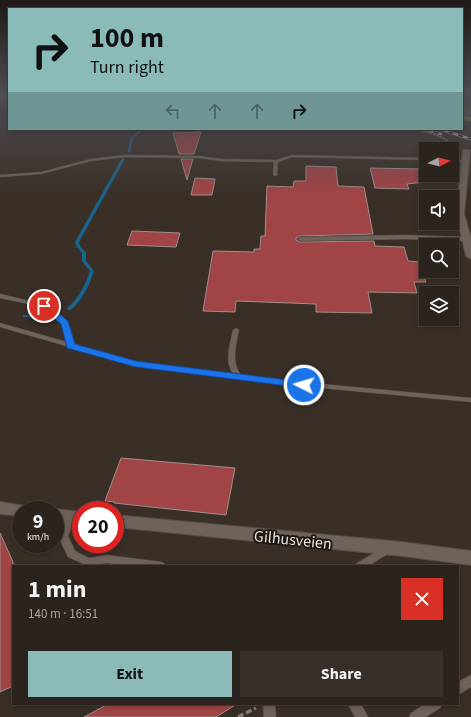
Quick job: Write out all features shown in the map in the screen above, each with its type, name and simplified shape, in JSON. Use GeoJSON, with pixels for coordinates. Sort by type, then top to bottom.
{"type":"FeatureCollection","features":[{"type":"Feature","properties":{"kind":"street"},"geometry":{"type":"LineString","coordinates":[[469,152],[466,162],[460,214],[471,256]]}},
{"type":"Feature","properties":{"kind":"street"},"geometry":{"type":"LineString","coordinates":[[0,508],[12,509]]}},
{"type":"Feature","properties":{"kind":"street","name":"Gilhusveien"},"geometry":{"type":"LineString","coordinates":[[124,522],[388,548],[471,558]]}},
{"type":"Feature","properties":{"kind":"lane"},"geometry":{"type":"LineString","coordinates":[[0,176],[41,173],[91,160],[125,156],[192,156],[221,160],[276,161],[292,156],[419,159]]}},
{"type":"Feature","properties":{"kind":"lane"},"geometry":{"type":"LineString","coordinates":[[275,175],[276,161]]}},
{"type":"Feature","properties":{"kind":"lane"},"geometry":{"type":"LineString","coordinates":[[459,162],[466,162]]}},
{"type":"Feature","properties":{"kind":"lane"},"geometry":{"type":"LineString","coordinates":[[300,239],[406,237],[466,239]]}},
{"type":"Feature","properties":{"kind":"lane"},"geometry":{"type":"LineString","coordinates":[[0,296],[44,306],[65,323],[71,346]]}},
{"type":"Feature","properties":{"kind":"lane"},"geometry":{"type":"LineString","coordinates":[[0,325],[136,364],[289,383],[471,400]]}},
{"type":"Feature","properties":{"kind":"lane"},"geometry":{"type":"LineString","coordinates":[[236,330],[231,359],[232,368],[239,377]]}},
{"type":"Feature","properties":{"kind":"lane"},"geometry":{"type":"LineString","coordinates":[[72,523],[63,536],[71,554],[88,564],[107,559],[153,565]]}},
{"type":"Feature","properties":{"kind":"lane"},"geometry":{"type":"LineString","coordinates":[[362,565],[388,548]]}},
{"type":"Feature","properties":{"kind":"lane"},"geometry":{"type":"LineString","coordinates":[[459,688],[471,680]]}},
{"type":"Feature","properties":{"kind":"lane"},"geometry":{"type":"LineString","coordinates":[[355,705],[362,717]]}},
{"type":"Feature","properties":{"kind":"lane"},"geometry":{"type":"LineString","coordinates":[[416,717],[434,705]]}},
{"type":"Feature","properties":{"kind":"path"},"geometry":{"type":"LineString","coordinates":[[419,130],[446,139],[469,152]]}},
{"type":"Feature","properties":{"kind":"path"},"geometry":{"type":"LineString","coordinates":[[238,717],[253,708],[269,709]]}},
{"type":"Feature","properties":{"kind":"building"},"geometry":{"type":"Polygon","coordinates":[[[201,132],[194,154],[179,154],[173,133],[201,132]]]}},
{"type":"Feature","properties":{"kind":"building"},"geometry":{"type":"Polygon","coordinates":[[[181,159],[193,159],[187,180],[181,159]]]}},
{"type":"Feature","properties":{"kind":"building"},"geometry":{"type":"Polygon","coordinates":[[[306,166],[336,167],[338,186],[364,187],[373,234],[300,236],[296,238],[296,240],[300,242],[374,241],[375,246],[404,247],[408,261],[419,262],[419,278],[425,278],[426,282],[414,282],[417,293],[368,292],[372,313],[316,312],[316,304],[236,301],[235,312],[203,311],[213,251],[254,252],[254,249],[260,249],[261,236],[265,236],[267,186],[293,187],[294,181],[306,181],[306,166]]]}},
{"type":"Feature","properties":{"kind":"building"},"geometry":{"type":"Polygon","coordinates":[[[370,168],[419,169],[419,182],[426,182],[407,184],[409,189],[375,188],[370,168]]]}},
{"type":"Feature","properties":{"kind":"building"},"geometry":{"type":"Polygon","coordinates":[[[195,178],[215,179],[212,195],[191,195],[195,178]]]}},
{"type":"Feature","properties":{"kind":"building"},"geometry":{"type":"Polygon","coordinates":[[[132,231],[180,233],[176,247],[127,245],[132,231]]]}},
{"type":"Feature","properties":{"kind":"building"},"geometry":{"type":"Polygon","coordinates":[[[121,458],[235,468],[226,515],[124,504],[124,501],[105,501],[121,458]]]}},
{"type":"Feature","properties":{"kind":"building"},"geometry":{"type":"Polygon","coordinates":[[[0,533],[13,565],[12,686],[0,692],[0,533]]]}},
{"type":"Feature","properties":{"kind":"building"},"geometry":{"type":"Polygon","coordinates":[[[106,705],[235,705],[216,717],[84,717],[106,705]]]}},
{"type":"Feature","properties":{"kind":"waterway"},"geometry":{"type":"LineString","coordinates":[[128,152],[132,138],[142,130]]}},
{"type":"Feature","properties":{"kind":"waterway"},"geometry":{"type":"LineString","coordinates":[[69,309],[83,292],[92,271],[84,261],[84,253],[78,246],[77,242],[123,159]]}},
{"type":"Feature","properties":{"kind":"waterway"},"geometry":{"type":"LineString","coordinates":[[25,316],[44,317]]}},
{"type":"Feature","properties":{"kind":"railway"},"geometry":{"type":"LineString","coordinates":[[427,130],[441,134]]}},
{"type":"Feature","properties":{"kind":"railway"},"geometry":{"type":"LineString","coordinates":[[442,130],[471,139]]}},
{"type":"Feature","properties":{"kind":"route"},"geometry":{"type":"LineString","coordinates":[[44,306],[65,323],[71,346],[136,364],[304,385]]}}]}
